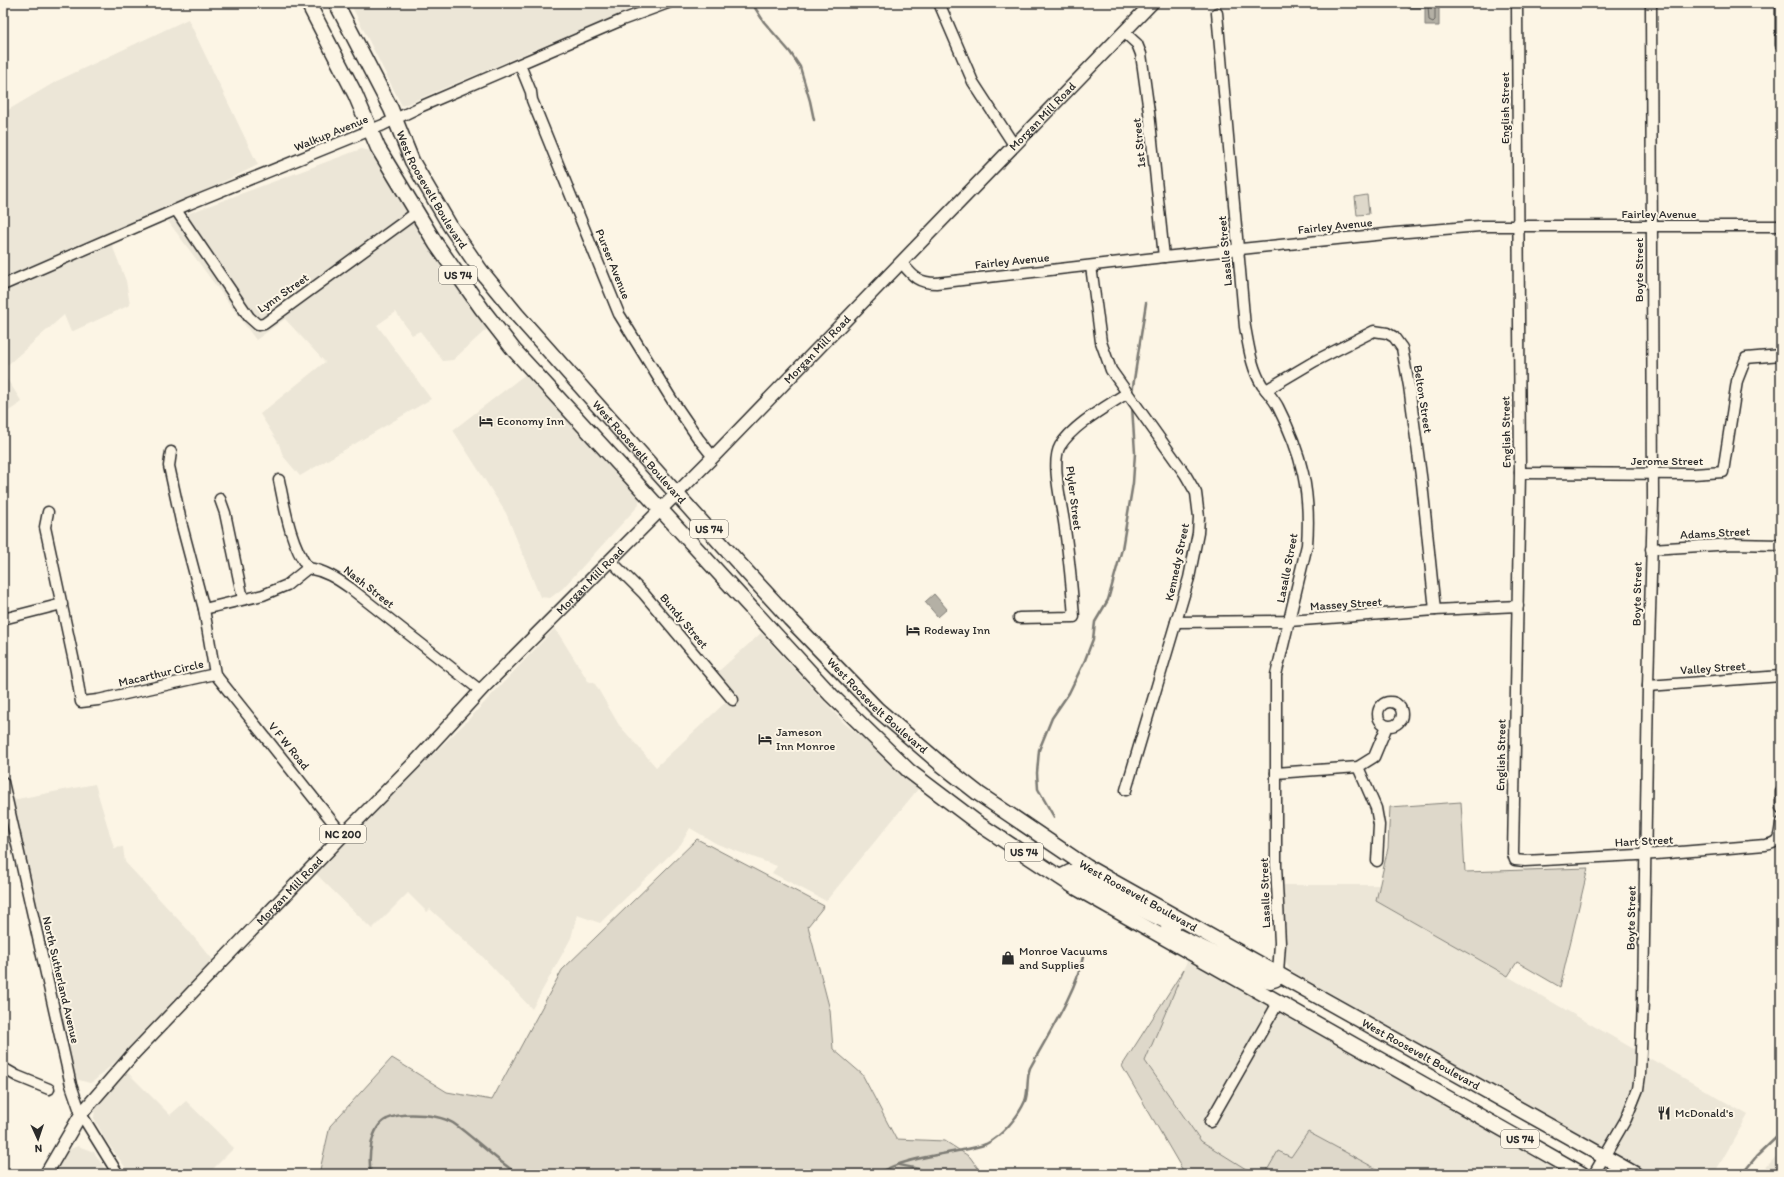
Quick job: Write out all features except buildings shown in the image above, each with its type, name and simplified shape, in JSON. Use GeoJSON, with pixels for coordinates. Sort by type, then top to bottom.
{"type":"FeatureCollection","features":[{"type":"Feature","properties":{"kind":"highway","name":"West Roosevelt Boulevard"},"geometry":{"type":"LineString","coordinates":[[308,3],[355,94],[378,148],[439,249],[482,309],[514,350],[560,398],[660,511],[830,695],[909,771],[979,824],[1060,877],[1278,1003],[1582,1174]]}},
{"type":"Feature","properties":{"kind":"highway","name":"West Roosevelt Boulevard"},"geometry":{"type":"LineString","coordinates":[[336,3],[395,120],[412,161],[450,226],[481,271],[517,315],[775,603],[877,709],[942,765],[979,794],[1087,867],[1635,1174]]}},
{"type":"Feature","properties":{"kind":"highway"},"geometry":{"type":"LineString","coordinates":[[1060,877],[1070,872],[1075,872],[1162,919],[1196,934],[1215,938]]}},
{"type":"Feature","properties":{"kind":"highway"},"geometry":{"type":"LineString","coordinates":[[1124,915],[1157,926],[1194,942],[1265,980],[1270,981],[1276,979],[1278,974]]}},
{"type":"Feature","properties":{"kind":"main road","name":"Morgan Mill Road"},"geometry":{"type":"LineString","coordinates":[[46,1174],[81,1114],[134,1053],[343,834],[411,766],[547,622],[611,561],[678,493],[1152,3]]}},
{"type":"Feature","properties":{"kind":"street","name":"Walkup Avenue"},"geometry":{"type":"LineString","coordinates":[[3,285],[176,210],[395,120],[622,20],[668,3]]}},
{"type":"Feature","properties":{"kind":"street"},"geometry":{"type":"LineString","coordinates":[[939,3],[973,82],[1014,145]]}},
{"type":"Feature","properties":{"kind":"street","name":"English Street"},"geometry":{"type":"LineString","coordinates":[[1515,860],[1513,854],[1513,781],[1520,473],[1517,3]]}},
{"type":"Feature","properties":{"kind":"street","name":"Boyte Street"},"geometry":{"type":"LineString","coordinates":[[1594,1174],[1626,1119],[1634,1101],[1640,1075],[1643,1000],[1653,474],[1651,3]]}},
{"type":"Feature","properties":{"kind":"street"},"geometry":{"type":"LineString","coordinates":[[1781,3],[1781,45]]}},
{"type":"Feature","properties":{"kind":"street","name":"Lasalle Street"},"geometry":{"type":"LineString","coordinates":[[1217,13],[1245,327],[1255,370],[1266,390],[1278,405],[1297,449],[1303,466],[1307,492],[1307,545],[1276,675],[1276,865],[1280,943],[1280,964],[1278,974]]}},
{"type":"Feature","properties":{"kind":"street","name":"1st Street"},"geometry":{"type":"LineString","coordinates":[[1124,32],[1137,44],[1141,54],[1149,112],[1164,257]]}},
{"type":"Feature","properties":{"kind":"street","name":"Purser Avenue"},"geometry":{"type":"LineString","coordinates":[[520,65],[531,92],[532,100],[619,314],[672,400],[713,457]]}},
{"type":"Feature","properties":{"kind":"street","name":"Lynn Street"},"geometry":{"type":"LineString","coordinates":[[176,210],[249,317],[258,325],[264,324],[417,212]]}},
{"type":"Feature","properties":{"kind":"street","name":"Fairley Avenue"},"geometry":{"type":"LineString","coordinates":[[901,262],[912,276],[926,283],[1433,229],[1480,226],[1781,226]]}},
{"type":"Feature","properties":{"kind":"street","name":"Kennedy Street"},"geometry":{"type":"LineString","coordinates":[[1091,266],[1103,350],[1111,370],[1181,468],[1196,493],[1199,517],[1198,533],[1189,578],[1126,790]]}},
{"type":"Feature","properties":{"kind":"street","name":"Belton Street"},"geometry":{"type":"LineString","coordinates":[[1266,390],[1316,361],[1374,331],[1387,333],[1394,337],[1402,348],[1409,386],[1422,483],[1435,610]]}},
{"type":"Feature","properties":{"kind":"street","name":"Jerome Street"},"geometry":{"type":"LineString","coordinates":[[1520,473],[1653,474],[1723,472],[1737,381],[1746,358],[1781,355]]}},
{"type":"Feature","properties":{"kind":"street","name":"Plyler Street"},"geometry":{"type":"LineString","coordinates":[[1019,618],[1074,617],[1056,460],[1059,448],[1073,431],[1127,393]]}},
{"type":"Feature","properties":{"kind":"street","name":"Macarthur Circle"},"geometry":{"type":"LineString","coordinates":[[48,512],[45,527],[81,702],[98,700],[215,674],[204,609],[182,526],[169,466],[171,452]]}},
{"type":"Feature","properties":{"kind":"street"},"geometry":{"type":"LineString","coordinates":[[204,609],[263,595],[287,585],[308,568],[300,555],[286,517],[279,480]]}},
{"type":"Feature","properties":{"kind":"street"},"geometry":{"type":"LineString","coordinates":[[220,499],[225,513],[243,599]]}},
{"type":"Feature","properties":{"kind":"street","name":"Adams Street"},"geometry":{"type":"LineString","coordinates":[[1651,549],[1733,544],[1781,545]]}},
{"type":"Feature","properties":{"kind":"street","name":"Bundy Street"},"geometry":{"type":"LineString","coordinates":[[611,561],[644,594],[733,700]]}},
{"type":"Feature","properties":{"kind":"street","name":"Nash Street"},"geometry":{"type":"LineString","coordinates":[[308,568],[332,575],[481,691]]}},
{"type":"Feature","properties":{"kind":"street"},"geometry":{"type":"LineString","coordinates":[[3,619],[62,604]]}},
{"type":"Feature","properties":{"kind":"street","name":"Massey Street"},"geometry":{"type":"LineString","coordinates":[[1176,622],[1289,621],[1435,610],[1518,606]]}},
{"type":"Feature","properties":{"kind":"street","name":"V F W Road"},"geometry":{"type":"LineString","coordinates":[[215,674],[343,834]]}},
{"type":"Feature","properties":{"kind":"street","name":"Valley Street"},"geometry":{"type":"LineString","coordinates":[[1648,686],[1781,676]]}},
{"type":"Feature","properties":{"kind":"street"},"geometry":{"type":"LineString","coordinates":[[1276,773],[1358,767],[1374,757],[1387,726]]}},
{"type":"Feature","properties":{"kind":"street"},"geometry":{"type":"LineString","coordinates":[[1358,767],[1376,808],[1380,836],[1377,861]]}},
{"type":"Feature","properties":{"kind":"street","name":"North Sutherland Avenue"},"geometry":{"type":"LineString","coordinates":[[3,782],[6,811],[71,1085],[81,1114],[118,1174]]}},
{"type":"Feature","properties":{"kind":"street"},"geometry":{"type":"LineString","coordinates":[[1781,792],[1781,808]]}},
{"type":"Feature","properties":{"kind":"street","name":"Hart Street"},"geometry":{"type":"LineString","coordinates":[[1515,860],[1720,850],[1774,844],[1779,838],[1781,823]]}},
{"type":"Feature","properties":{"kind":"street"},"geometry":{"type":"LineString","coordinates":[[1210,1122],[1278,1003]]}},
{"type":"Feature","properties":{"kind":"street"},"geometry":{"type":"LineString","coordinates":[[3,1068],[17,1076],[49,1089]]}},
{"type":"Feature","properties":{"kind":"shaded area"},"geometry":{"type":"Polygon","coordinates":[[[350,3],[651,3],[550,43],[402,106],[350,3]]]}},
{"type":"Feature","properties":{"kind":"shaded area"},"geometry":{"type":"Polygon","coordinates":[[[188,19],[258,165],[192,197],[3,278],[3,142],[8,139],[3,128],[3,113],[57,81],[188,19]]]}},
{"type":"Feature","properties":{"kind":"shaded area"},"geometry":{"type":"Polygon","coordinates":[[[361,149],[376,152],[489,327],[453,360],[443,361],[420,331],[412,335],[396,312],[377,325],[431,399],[300,476],[283,456],[279,444],[260,414],[325,362],[285,319],[256,340],[168,221],[361,149]]]}},
{"type":"Feature","properties":{"kind":"shaded area"},"geometry":{"type":"Polygon","coordinates":[[[1367,195],[1369,214],[1357,215],[1355,197],[1367,195]]]}},
{"type":"Feature","properties":{"kind":"shaded area"},"geometry":{"type":"Polygon","coordinates":[[[112,245],[126,281],[130,305],[71,332],[64,315],[3,369],[3,288],[112,245]]]}},
{"type":"Feature","properties":{"kind":"shaded area"},"geometry":{"type":"Polygon","coordinates":[[[3,373],[22,402],[3,415],[3,373]]]}},
{"type":"Feature","properties":{"kind":"shaded area"},"geometry":{"type":"Polygon","coordinates":[[[527,373],[605,458],[639,498],[639,505],[562,589],[550,598],[540,597],[506,513],[453,430],[527,373]]]}},
{"type":"Feature","properties":{"kind":"shaded area"},"geometry":{"type":"Polygon","coordinates":[[[555,628],[588,681],[595,684],[619,725],[656,767],[727,701],[710,679],[761,633],[844,723],[875,748],[918,789],[826,901],[772,873],[777,866],[717,844],[690,828],[681,844],[600,923],[577,915],[571,938],[532,1009],[481,955],[430,909],[427,912],[408,893],[372,929],[314,872],[469,719],[555,628]]]}},
{"type":"Feature","properties":{"kind":"shaded area"},"geometry":{"type":"Polygon","coordinates":[[[95,784],[114,848],[123,847],[125,862],[188,930],[214,961],[129,1049],[90,1083],[79,1080],[74,1076],[65,1027],[12,800],[95,784]]]}},
{"type":"Feature","properties":{"kind":"shaded area"},"geometry":{"type":"Polygon","coordinates":[[[1461,802],[1465,872],[1588,868],[1560,987],[1517,962],[1508,976],[1376,901],[1388,848],[1390,807],[1461,802]]]}},
{"type":"Feature","properties":{"kind":"shaded area"},"geometry":{"type":"Polygon","coordinates":[[[697,839],[824,906],[808,926],[830,1010],[833,1049],[862,1074],[896,1139],[945,1141],[970,1157],[982,1174],[319,1174],[330,1126],[392,1058],[447,1092],[492,1100],[562,970],[697,839]]]}},
{"type":"Feature","properties":{"kind":"shaded area"},"geometry":{"type":"Polygon","coordinates":[[[1283,885],[1380,885],[1377,901],[1748,1115],[1714,1174],[1653,1174],[1578,1134],[1294,973],[1289,969],[1286,961],[1283,885]]]}},
{"type":"Feature","properties":{"kind":"shaded area"},"geometry":{"type":"Polygon","coordinates":[[[1187,961],[1566,1174],[1386,1174],[1308,1132],[1291,1157],[1278,1151],[1265,1174],[1254,1174],[1201,1141],[1145,1061],[1187,961]]]}},
{"type":"Feature","properties":{"kind":"shaded area"},"geometry":{"type":"Polygon","coordinates":[[[1184,969],[1145,1061],[1201,1141],[1254,1174],[1185,1174],[1122,1066],[1184,969]]]}},
{"type":"Feature","properties":{"kind":"shaded area"},"geometry":{"type":"Polygon","coordinates":[[[127,1072],[170,1115],[186,1101],[234,1148],[208,1174],[130,1174],[105,1139],[94,1118],[95,1108],[127,1072]]]}},
{"type":"Feature","properties":{"kind":"shaded area"},"geometry":{"type":"Polygon","coordinates":[[[1308,1132],[1386,1174],[1265,1174],[1278,1151],[1291,1157],[1308,1132]]]}},
{"type":"Feature","properties":{"kind":"shaded area"},"geometry":{"type":"Polygon","coordinates":[[[78,1146],[94,1152],[108,1174],[53,1174],[65,1151],[78,1146]]]}},
{"type":"Feature","properties":{"kind":"shaded area"},"geometry":{"type":"Polygon","coordinates":[[[1781,1151],[1781,1174],[1760,1174],[1781,1151]]]}},
{"type":"Feature","properties":{"kind":"water"},"geometry":{"type":"Polygon","coordinates":[[[1408,3],[1439,3],[1439,26],[1425,26],[1425,8],[1408,8],[1408,3]]]}},
{"type":"Feature","properties":{"kind":"water"},"geometry":{"type":"Polygon","coordinates":[[[934,594],[947,609],[938,617],[925,602],[934,594]]]}},
{"type":"Feature","properties":{"kind":"waterway"},"geometry":{"type":"LineString","coordinates":[[752,3],[764,22],[790,52],[800,67],[814,120]]}},
{"type":"Feature","properties":{"kind":"waterway"},"geometry":{"type":"LineString","coordinates":[[1132,393],[1146,303]]}},
{"type":"Feature","properties":{"kind":"waterway"},"geometry":{"type":"LineString","coordinates":[[1054,817],[1038,789],[1037,773],[1039,750],[1052,718],[1069,693],[1085,660],[1093,639],[1095,622],[1108,600],[1122,549],[1133,483],[1135,453],[1132,406]]}},
{"type":"Feature","properties":{"kind":"waterway"},"geometry":{"type":"LineString","coordinates":[[877,1174],[893,1166],[911,1160],[981,1146],[992,1141],[1009,1126],[1025,1101],[1030,1068],[1068,999],[1083,957]]}},
{"type":"Feature","properties":{"kind":"waterway"},"geometry":{"type":"LineString","coordinates":[[371,1174],[370,1152],[374,1136],[381,1123],[391,1117],[415,1114],[428,1115],[453,1123],[518,1174]]}},
{"type":"Feature","properties":{"kind":"waterway"},"geometry":{"type":"LineString","coordinates":[[1742,1174],[1756,1157],[1781,1133]]}},
{"type":"Feature","properties":{"kind":"waterway"},"geometry":{"type":"LineString","coordinates":[[899,1165],[919,1169],[929,1174]]}},
{"type":"Feature","properties":{"kind":"place","name":"Economy Inn"},"geometry":{"type":"Point","coordinates":[486,421]}},
{"type":"Feature","properties":{"kind":"place","name":"Rodeway Inn"},"geometry":{"type":"Point","coordinates":[913,630]}},
{"type":"Feature","properties":{"kind":"place","name":"Jameson Inn Monroe"},"geometry":{"type":"Point","coordinates":[765,739]}},
{"type":"Feature","properties":{"kind":"place","name":"Monroe Vacuums and Supplies"},"geometry":{"type":"Point","coordinates":[1008,958]}},
{"type":"Feature","properties":{"kind":"place","name":"McDonald's"},"geometry":{"type":"Point","coordinates":[1664,1113]}}]}
